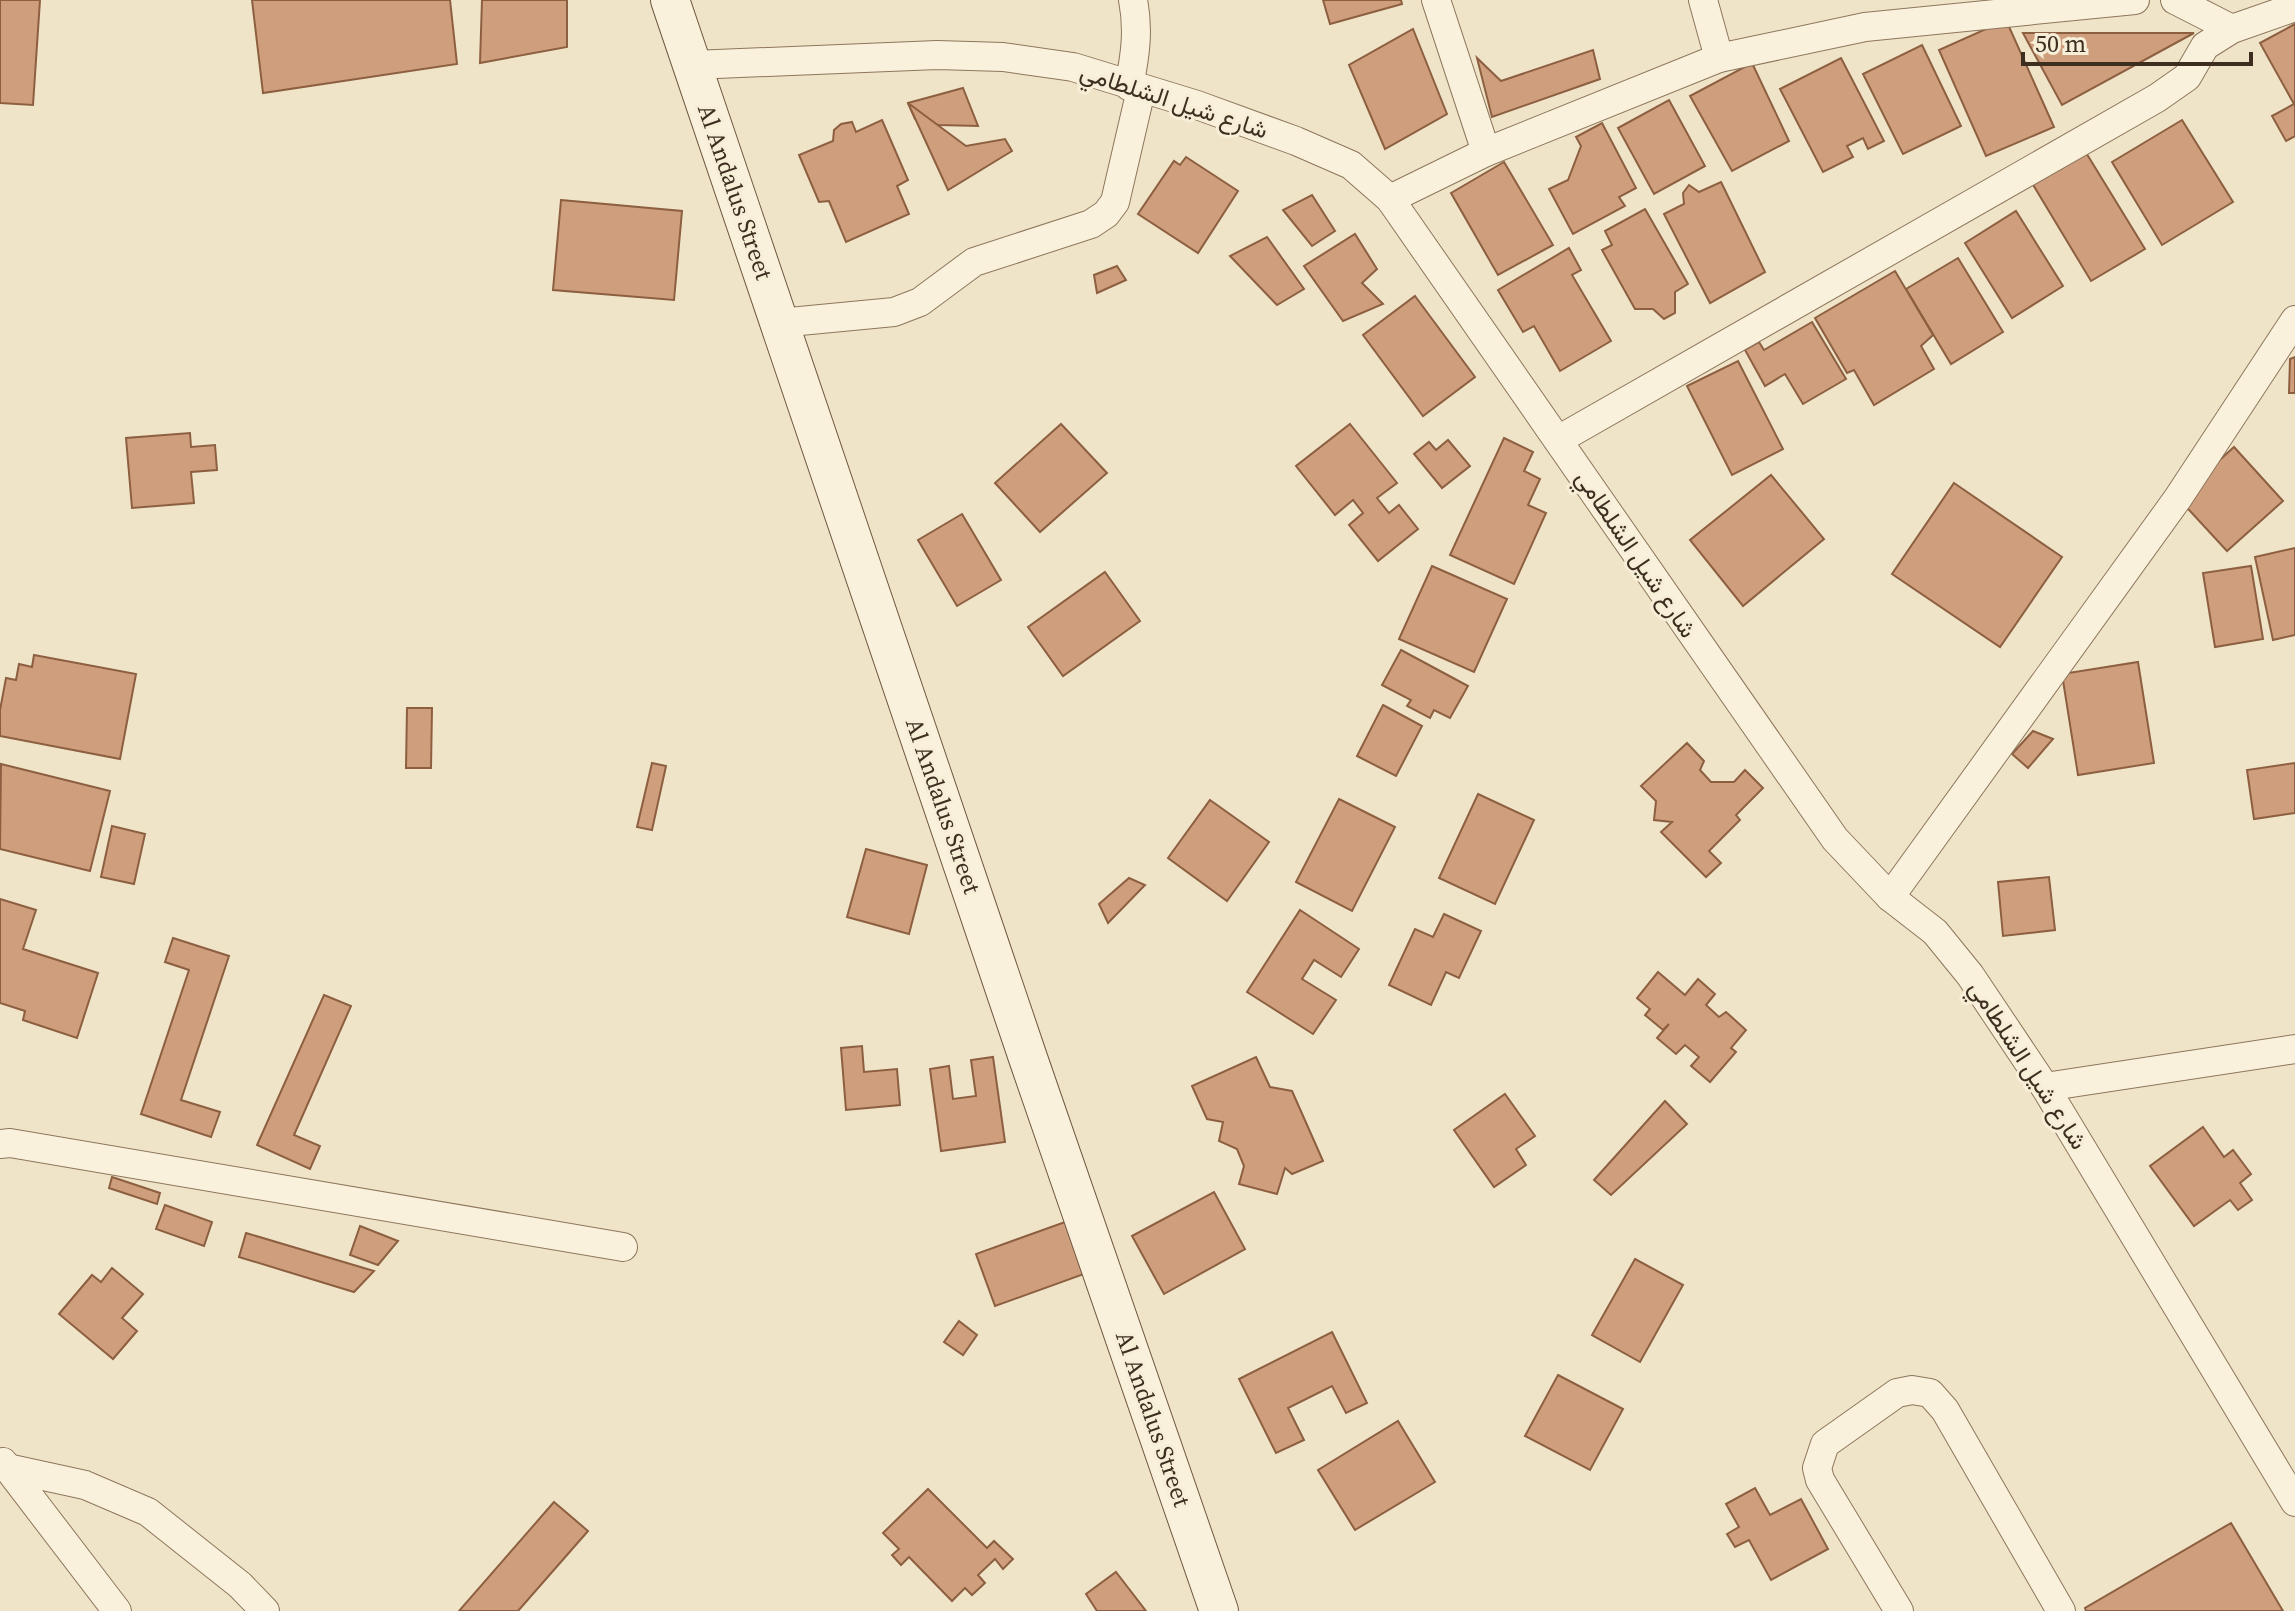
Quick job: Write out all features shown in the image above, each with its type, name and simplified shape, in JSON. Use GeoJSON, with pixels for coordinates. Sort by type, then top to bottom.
{"type":"FeatureCollection","features":[{"type":"Feature","properties":{"kind":"main road","name":"Al Andalus Street"},"geometry":{"type":"LineString","coordinates":[[670,0],[1028,1058],[1219,1611]]}},
{"type":"Feature","properties":{"kind":"street"},"geometry":{"type":"LineString","coordinates":[[779,323],[894,312],[920,302],[974,262],[1091,224],[1106,214],[1115,202],[1135,88],[1136,18],[1133,0]]}},
{"type":"Feature","properties":{"kind":"street"},"geometry":{"type":"LineString","coordinates":[[1436,0],[1486,152]]}},
{"type":"Feature","properties":{"kind":"street"},"geometry":{"type":"LineString","coordinates":[[1703,0],[1719,58]]}},
{"type":"Feature","properties":{"kind":"street"},"geometry":{"type":"LineString","coordinates":[[1390,199],[1486,152],[1719,58],[1865,27],[2135,0]]}},
{"type":"Feature","properties":{"kind":"street"},"geometry":{"type":"LineString","coordinates":[[2175,0],[2232,29]]}},
{"type":"Feature","properties":{"kind":"street"},"geometry":{"type":"LineString","coordinates":[[2227,0],[2232,29]]}},
{"type":"Feature","properties":{"kind":"street"},"geometry":{"type":"LineString","coordinates":[[1558,440],[2157,98],[2187,77],[2205,46],[2232,29],[2295,7]]}},
{"type":"Feature","properties":{"kind":"street","name":"شارع شيل الشلطامي"},"geometry":{"type":"LineString","coordinates":[[693,65],[937,55],[1003,57],[1073,67],[1197,105],[1296,141],[1351,165],[1390,199],[1835,839],[1890,897],[1935,932],[1970,975],[2045,1087],[2295,1502]]}},
{"type":"Feature","properties":{"kind":"street"},"geometry":{"type":"LineString","coordinates":[[1890,897],[2178,498],[2295,320]]}},
{"type":"Feature","properties":{"kind":"street"},"geometry":{"type":"LineString","coordinates":[[2045,1087],[2295,1049]]}},
{"type":"Feature","properties":{"kind":"street"},"geometry":{"type":"LineString","coordinates":[[0,1144],[10,1143],[623,1247]]}},
{"type":"Feature","properties":{"kind":"street"},"geometry":{"type":"LineString","coordinates":[[1899,1611],[1820,1480],[1817,1468],[1825,1444],[1897,1393],[1912,1390],[1930,1393],[1945,1410],[2061,1611]]}},
{"type":"Feature","properties":{"kind":"street"},"geometry":{"type":"LineString","coordinates":[[4,1463],[117,1611]]}},
{"type":"Feature","properties":{"kind":"street"},"geometry":{"type":"LineString","coordinates":[[4,1463],[85,1485],[148,1512],[240,1585],[265,1611]]}},
{"type":"Feature","properties":{"kind":"building"},"geometry":{"type":"Polygon","coordinates":[[[0,0],[40,0],[33,105],[0,103],[0,0]]]}},
{"type":"Feature","properties":{"kind":"building"},"geometry":{"type":"Polygon","coordinates":[[[252,0],[450,0],[457,64],[263,93],[252,0]]]}},
{"type":"Feature","properties":{"kind":"building"},"geometry":{"type":"Polygon","coordinates":[[[482,0],[567,0],[567,47],[480,63],[482,0]]]}},
{"type":"Feature","properties":{"kind":"building"},"geometry":{"type":"Polygon","coordinates":[[[1323,0],[1401,0],[1402,4],[1330,24],[1323,0]]]}},
{"type":"Feature","properties":{"kind":"building"},"geometry":{"type":"Polygon","coordinates":[[[2006,20],[2054,127],[1986,156],[1939,50],[2006,20]]]}},
{"type":"Feature","properties":{"kind":"building"},"geometry":{"type":"Polygon","coordinates":[[[2295,24],[2295,136],[2286,141],[2272,116],[2294,104],[2260,43],[2295,24]]]}},
{"type":"Feature","properties":{"kind":"building"},"geometry":{"type":"Polygon","coordinates":[[[1413,29],[1447,114],[1385,149],[1349,65],[1413,29]]]}},
{"type":"Feature","properties":{"kind":"building"},"geometry":{"type":"Polygon","coordinates":[[[2023,33],[2194,33],[2062,105],[2023,33]]]}},
{"type":"Feature","properties":{"kind":"building"},"geometry":{"type":"Polygon","coordinates":[[[1922,45],[1961,126],[1903,154],[1863,74],[1922,45]]]}},
{"type":"Feature","properties":{"kind":"building"},"geometry":{"type":"Polygon","coordinates":[[[1593,50],[1600,79],[1492,117],[1477,58],[1501,81],[1593,50]]]}},
{"type":"Feature","properties":{"kind":"building"},"geometry":{"type":"Polygon","coordinates":[[[1841,58],[1884,141],[1868,149],[1863,138],[1847,146],[1853,157],[1823,172],[1780,89],[1841,58]]]}},
{"type":"Feature","properties":{"kind":"building"},"geometry":{"type":"Polygon","coordinates":[[[1752,63],[1789,141],[1732,171],[1690,96],[1752,63]]]}},
{"type":"Feature","properties":{"kind":"building"},"geometry":{"type":"Polygon","coordinates":[[[963,88],[978,126],[938,125],[915,119],[908,103],[963,88]]]}},
{"type":"Feature","properties":{"kind":"building"},"geometry":{"type":"Polygon","coordinates":[[[1669,100],[1705,166],[1654,194],[1618,128],[1669,100]]]}},
{"type":"Feature","properties":{"kind":"building"},"geometry":{"type":"Polygon","coordinates":[[[908,103],[966,146],[1005,139],[1012,151],[948,190],[908,103]]]}},
{"type":"Feature","properties":{"kind":"building"},"geometry":{"type":"Polygon","coordinates":[[[882,120],[908,180],[897,186],[909,214],[846,242],[829,201],[819,202],[799,155],[833,141],[834,130],[841,124],[852,122],[856,132],[882,120]]]}},
{"type":"Feature","properties":{"kind":"building"},"geometry":{"type":"Polygon","coordinates":[[[2182,120],[2233,202],[2162,245],[2112,162],[2182,120]]]}},
{"type":"Feature","properties":{"kind":"building"},"geometry":{"type":"Polygon","coordinates":[[[1602,123],[1636,188],[1619,197],[1625,206],[1573,234],[1549,189],[1568,180],[1581,146],[1576,137],[1602,123]]]}},
{"type":"Feature","properties":{"kind":"building"},"geometry":{"type":"Polygon","coordinates":[[[2085,151],[2145,249],[2091,281],[2032,183],[2085,151]]]}},
{"type":"Feature","properties":{"kind":"building"},"geometry":{"type":"Polygon","coordinates":[[[1186,157],[1238,191],[1198,253],[1138,214],[1174,161],[1180,165],[1186,157]]]}},
{"type":"Feature","properties":{"kind":"building"},"geometry":{"type":"Polygon","coordinates":[[[1504,162],[1553,245],[1498,275],[1451,193],[1504,162]]]}},
{"type":"Feature","properties":{"kind":"building"},"geometry":{"type":"Polygon","coordinates":[[[1721,182],[1765,272],[1710,303],[1664,214],[1684,204],[1683,193],[1689,185],[1699,192],[1721,182]]]}},
{"type":"Feature","properties":{"kind":"building"},"geometry":{"type":"Polygon","coordinates":[[[1312,195],[1335,231],[1312,246],[1283,210],[1312,195]]]}},
{"type":"Feature","properties":{"kind":"building"},"geometry":{"type":"Polygon","coordinates":[[[561,200],[682,211],[674,300],[553,290],[561,200]]]}},
{"type":"Feature","properties":{"kind":"building"},"geometry":{"type":"Polygon","coordinates":[[[1645,209],[1688,284],[1675,292],[1675,313],[1664,319],[1653,309],[1635,309],[1602,250],[1612,245],[1605,231],[1645,209]]]}},
{"type":"Feature","properties":{"kind":"building"},"geometry":{"type":"Polygon","coordinates":[[[2016,211],[2063,286],[2012,318],[1965,243],[2016,211]]]}},
{"type":"Feature","properties":{"kind":"building"},"geometry":{"type":"Polygon","coordinates":[[[1355,234],[1377,269],[1362,283],[1383,304],[1343,321],[1304,266],[1355,234]]]}},
{"type":"Feature","properties":{"kind":"building"},"geometry":{"type":"Polygon","coordinates":[[[1267,237],[1304,289],[1277,305],[1230,256],[1267,237]]]}},
{"type":"Feature","properties":{"kind":"building"},"geometry":{"type":"Polygon","coordinates":[[[1569,248],[1581,270],[1572,275],[1611,341],[1560,371],[1534,326],[1523,332],[1498,290],[1569,248]]]}},
{"type":"Feature","properties":{"kind":"building"},"geometry":{"type":"Polygon","coordinates":[[[1958,258],[2003,332],[1951,364],[1906,289],[1958,258]]]}},
{"type":"Feature","properties":{"kind":"building"},"geometry":{"type":"Polygon","coordinates":[[[1117,266],[1126,280],[1097,293],[1094,275],[1117,266]]]}},
{"type":"Feature","properties":{"kind":"building"},"geometry":{"type":"Polygon","coordinates":[[[1895,271],[1933,335],[1921,346],[1934,369],[1874,405],[1854,370],[1847,373],[1815,318],[1895,271]]]}},
{"type":"Feature","properties":{"kind":"building"},"geometry":{"type":"Polygon","coordinates":[[[1415,296],[1475,377],[1423,416],[1363,335],[1415,296]]]}},
{"type":"Feature","properties":{"kind":"building"},"geometry":{"type":"Polygon","coordinates":[[[1812,322],[1846,379],[1803,404],[1785,374],[1765,386],[1745,350],[1759,342],[1764,350],[1812,322]]]}},
{"type":"Feature","properties":{"kind":"building"},"geometry":{"type":"Polygon","coordinates":[[[2295,357],[2295,393],[2289,393],[2290,359],[2295,357]]]}},
{"type":"Feature","properties":{"kind":"building"},"geometry":{"type":"Polygon","coordinates":[[[1738,361],[1783,449],[1732,475],[1687,386],[1738,361]]]}},
{"type":"Feature","properties":{"kind":"building"},"geometry":{"type":"Polygon","coordinates":[[[1061,424],[1107,473],[1040,532],[995,483],[1061,424]]]}},
{"type":"Feature","properties":{"kind":"building"},"geometry":{"type":"Polygon","coordinates":[[[1350,424],[1397,483],[1377,498],[1389,513],[1399,505],[1418,529],[1378,561],[1349,525],[1363,513],[1353,500],[1335,515],[1296,466],[1350,424]]]}},
{"type":"Feature","properties":{"kind":"building"},"geometry":{"type":"Polygon","coordinates":[[[190,433],[191,447],[215,445],[217,470],[191,472],[194,503],[132,508],[126,438],[190,433]]]}},
{"type":"Feature","properties":{"kind":"building"},"geometry":{"type":"Polygon","coordinates":[[[1504,438],[1533,452],[1524,471],[1540,479],[1528,505],[1546,513],[1514,584],[1450,555],[1504,438]]]}},
{"type":"Feature","properties":{"kind":"building"},"geometry":{"type":"Polygon","coordinates":[[[1448,440],[1470,466],[1442,488],[1414,454],[1429,442],[1436,450],[1448,440]]]}},
{"type":"Feature","properties":{"kind":"building"},"geometry":{"type":"Polygon","coordinates":[[[2234,447],[2283,501],[2227,551],[2178,498],[2234,447]]]}},
{"type":"Feature","properties":{"kind":"building"},"geometry":{"type":"Polygon","coordinates":[[[1771,475],[1824,539],[1743,606],[1690,540],[1771,475]]]}},
{"type":"Feature","properties":{"kind":"building"},"geometry":{"type":"Polygon","coordinates":[[[1954,483],[2062,557],[2000,647],[1892,574],[1954,483]]]}},
{"type":"Feature","properties":{"kind":"building"},"geometry":{"type":"Polygon","coordinates":[[[962,514],[1001,580],[957,606],[918,540],[962,514]]]}},
{"type":"Feature","properties":{"kind":"building"},"geometry":{"type":"Polygon","coordinates":[[[2295,548],[2295,635],[2273,640],[2255,557],[2295,548]]]}},
{"type":"Feature","properties":{"kind":"building"},"geometry":{"type":"Polygon","coordinates":[[[1432,566],[1507,599],[1474,672],[1399,639],[1432,566]]]}},
{"type":"Feature","properties":{"kind":"building"},"geometry":{"type":"Polygon","coordinates":[[[2251,566],[2263,639],[2215,647],[2203,573],[2251,566]]]}},
{"type":"Feature","properties":{"kind":"building"},"geometry":{"type":"Polygon","coordinates":[[[1105,572],[1140,621],[1063,676],[1028,627],[1105,572]]]}},
{"type":"Feature","properties":{"kind":"building"},"geometry":{"type":"Polygon","coordinates":[[[1401,650],[1468,686],[1450,718],[1434,710],[1430,718],[1407,706],[1411,700],[1382,685],[1401,650]]]}},
{"type":"Feature","properties":{"kind":"building"},"geometry":{"type":"Polygon","coordinates":[[[34,655],[136,674],[120,759],[0,736],[0,710],[6,678],[16,680],[19,664],[32,667],[34,655]]]}},
{"type":"Feature","properties":{"kind":"building"},"geometry":{"type":"Polygon","coordinates":[[[2138,662],[2154,763],[2078,775],[2062,674],[2138,662]]]}},
{"type":"Feature","properties":{"kind":"building"},"geometry":{"type":"Polygon","coordinates":[[[1383,705],[1422,726],[1396,776],[1357,756],[1383,705]]]}},
{"type":"Feature","properties":{"kind":"building"},"geometry":{"type":"Polygon","coordinates":[[[407,708],[432,708],[431,768],[406,768],[407,708]]]}},
{"type":"Feature","properties":{"kind":"building"},"geometry":{"type":"Polygon","coordinates":[[[2033,731],[2053,739],[2028,768],[2012,754],[2033,731]]]}},
{"type":"Feature","properties":{"kind":"building"},"geometry":{"type":"Polygon","coordinates":[[[1687,743],[1704,761],[1700,770],[1711,782],[1734,782],[1745,770],[1763,788],[1736,815],[1740,820],[1709,851],[1721,863],[1706,877],[1661,832],[1672,822],[1654,820],[1656,801],[1641,786],[1687,743]]]}},
{"type":"Feature","properties":{"kind":"building"},"geometry":{"type":"Polygon","coordinates":[[[652,763],[666,766],[652,830],[637,827],[652,763]]]}},
{"type":"Feature","properties":{"kind":"building"},"geometry":{"type":"Polygon","coordinates":[[[2295,763],[2295,813],[2254,819],[2247,770],[2295,763]]]}},
{"type":"Feature","properties":{"kind":"building"},"geometry":{"type":"Polygon","coordinates":[[[1,764],[110,791],[90,871],[0,849],[1,764]]]}},
{"type":"Feature","properties":{"kind":"building"},"geometry":{"type":"Polygon","coordinates":[[[1478,794],[1534,820],[1495,904],[1439,878],[1478,794]]]}},
{"type":"Feature","properties":{"kind":"building"},"geometry":{"type":"Polygon","coordinates":[[[1339,799],[1395,827],[1352,911],[1296,882],[1339,799]]]}},
{"type":"Feature","properties":{"kind":"building"},"geometry":{"type":"Polygon","coordinates":[[[1210,800],[1269,842],[1227,901],[1168,858],[1210,800]]]}},
{"type":"Feature","properties":{"kind":"building"},"geometry":{"type":"Polygon","coordinates":[[[112,826],[145,834],[134,884],[101,877],[112,826]]]}},
{"type":"Feature","properties":{"kind":"building"},"geometry":{"type":"Polygon","coordinates":[[[866,849],[927,865],[909,934],[847,917],[866,849]]]}},
{"type":"Feature","properties":{"kind":"building"},"geometry":{"type":"Polygon","coordinates":[[[2049,877],[2055,930],[2003,936],[1998,882],[2049,877]]]}},
{"type":"Feature","properties":{"kind":"building"},"geometry":{"type":"Polygon","coordinates":[[[1129,878],[1145,885],[1108,923],[1099,904],[1129,878]]]}},
{"type":"Feature","properties":{"kind":"building"},"geometry":{"type":"Polygon","coordinates":[[[0,899],[36,910],[23,949],[98,973],[77,1038],[23,1020],[25,1011],[0,1003],[0,899]]]}},
{"type":"Feature","properties":{"kind":"building"},"geometry":{"type":"Polygon","coordinates":[[[1300,910],[1359,949],[1341,977],[1314,960],[1302,979],[1336,1000],[1313,1034],[1247,992],[1300,910]]]}},
{"type":"Feature","properties":{"kind":"building"},"geometry":{"type":"Polygon","coordinates":[[[1444,914],[1481,931],[1459,978],[1446,972],[1431,1005],[1389,985],[1415,929],[1433,937],[1444,914]]]}},
{"type":"Feature","properties":{"kind":"building"},"geometry":{"type":"Polygon","coordinates":[[[173,938],[229,956],[181,1100],[220,1112],[211,1137],[141,1114],[189,970],[165,962],[173,938]]]}},
{"type":"Feature","properties":{"kind":"building"},"geometry":{"type":"Polygon","coordinates":[[[1658,972],[1685,995],[1698,979],[1715,994],[1706,1005],[1719,1017],[1726,1012],[1746,1030],[1731,1048],[1736,1052],[1710,1082],[1691,1066],[1699,1057],[1685,1045],[1676,1054],[1657,1038],[1669,1024],[1663,1030],[1645,1015],[1650,1009],[1637,998],[1658,972]]]}},
{"type":"Feature","properties":{"kind":"building"},"geometry":{"type":"Polygon","coordinates":[[[324,995],[351,1006],[294,1135],[320,1146],[310,1169],[257,1145],[324,995]]]}},
{"type":"Feature","properties":{"kind":"building"},"geometry":{"type":"Polygon","coordinates":[[[862,1046],[864,1072],[897,1069],[900,1105],[846,1110],[841,1048],[862,1046]]]}},
{"type":"Feature","properties":{"kind":"building"},"geometry":{"type":"Polygon","coordinates":[[[993,1057],[1005,1142],[941,1151],[930,1069],[949,1066],[953,1099],[976,1096],[971,1060],[993,1057]]]}},
{"type":"Feature","properties":{"kind":"building"},"geometry":{"type":"Polygon","coordinates":[[[1256,1057],[1270,1087],[1292,1091],[1323,1161],[1292,1174],[1285,1168],[1277,1194],[1239,1184],[1244,1166],[1237,1149],[1219,1141],[1223,1122],[1207,1119],[1192,1086],[1256,1057]]]}},
{"type":"Feature","properties":{"kind":"building"},"geometry":{"type":"Polygon","coordinates":[[[1505,1094],[1535,1136],[1516,1149],[1526,1165],[1494,1187],[1454,1130],[1505,1094]]]}},
{"type":"Feature","properties":{"kind":"building"},"geometry":{"type":"Polygon","coordinates":[[[1665,1101],[1687,1124],[1611,1195],[1594,1180],[1665,1101]]]}},
{"type":"Feature","properties":{"kind":"building"},"geometry":{"type":"Polygon","coordinates":[[[2203,1127],[2224,1157],[2233,1150],[2251,1174],[2240,1183],[2252,1200],[2238,1210],[2230,1200],[2194,1226],[2150,1166],[2203,1127]]]}},
{"type":"Feature","properties":{"kind":"building"},"geometry":{"type":"Polygon","coordinates":[[[112,1177],[160,1193],[157,1204],[109,1188],[112,1177]]]}},
{"type":"Feature","properties":{"kind":"building"},"geometry":{"type":"Polygon","coordinates":[[[1214,1192],[1245,1249],[1164,1294],[1132,1236],[1214,1192]]]}},
{"type":"Feature","properties":{"kind":"building"},"geometry":{"type":"Polygon","coordinates":[[[165,1205],[212,1222],[204,1246],[156,1229],[165,1205]]]}},
{"type":"Feature","properties":{"kind":"building"},"geometry":{"type":"Polygon","coordinates":[[[1065,1222],[1084,1274],[995,1306],[976,1254],[1065,1222]]]}},
{"type":"Feature","properties":{"kind":"building"},"geometry":{"type":"Polygon","coordinates":[[[360,1226],[398,1241],[378,1265],[350,1255],[360,1226]]]}},
{"type":"Feature","properties":{"kind":"building"},"geometry":{"type":"Polygon","coordinates":[[[246,1233],[374,1271],[354,1292],[239,1257],[246,1233]]]}},
{"type":"Feature","properties":{"kind":"building"},"geometry":{"type":"Polygon","coordinates":[[[1635,1259],[1683,1285],[1640,1362],[1592,1335],[1635,1259]]]}},
{"type":"Feature","properties":{"kind":"building"},"geometry":{"type":"Polygon","coordinates":[[[112,1268],[143,1294],[122,1318],[137,1331],[113,1359],[59,1314],[92,1275],[101,1282],[112,1268]]]}},
{"type":"Feature","properties":{"kind":"building"},"geometry":{"type":"Polygon","coordinates":[[[959,1321],[977,1335],[963,1355],[944,1342],[959,1321]]]}},
{"type":"Feature","properties":{"kind":"building"},"geometry":{"type":"Polygon","coordinates":[[[1332,1332],[1367,1403],[1346,1413],[1332,1386],[1288,1408],[1304,1440],[1276,1453],[1239,1379],[1332,1332]]]}},
{"type":"Feature","properties":{"kind":"building"},"geometry":{"type":"Polygon","coordinates":[[[1558,1375],[1623,1409],[1590,1470],[1525,1436],[1558,1375]]]}},
{"type":"Feature","properties":{"kind":"building"},"geometry":{"type":"Polygon","coordinates":[[[1398,1421],[1435,1482],[1355,1530],[1318,1470],[1398,1421]]]}},
{"type":"Feature","properties":{"kind":"building"},"geometry":{"type":"Polygon","coordinates":[[[1755,1488],[1770,1515],[1801,1499],[1828,1549],[1771,1580],[1749,1540],[1735,1547],[1727,1534],[1739,1527],[1726,1504],[1755,1488]]]}},
{"type":"Feature","properties":{"kind":"building"},"geometry":{"type":"Polygon","coordinates":[[[928,1489],[987,1548],[994,1541],[1013,1559],[1003,1569],[995,1559],[978,1575],[985,1583],[972,1595],[965,1588],[952,1601],[909,1557],[901,1565],[892,1555],[899,1549],[883,1533],[928,1489]]]}},
{"type":"Feature","properties":{"kind":"building"},"geometry":{"type":"Polygon","coordinates":[[[554,1502],[588,1531],[518,1611],[459,1611],[554,1502]]]}},
{"type":"Feature","properties":{"kind":"building"},"geometry":{"type":"Polygon","coordinates":[[[2231,1523],[2283,1611],[2086,1611],[2085,1608],[2231,1523]]]}},
{"type":"Feature","properties":{"kind":"building"},"geometry":{"type":"Polygon","coordinates":[[[1116,1572],[1146,1611],[1097,1611],[1086,1594],[1116,1572]]]}}]}
